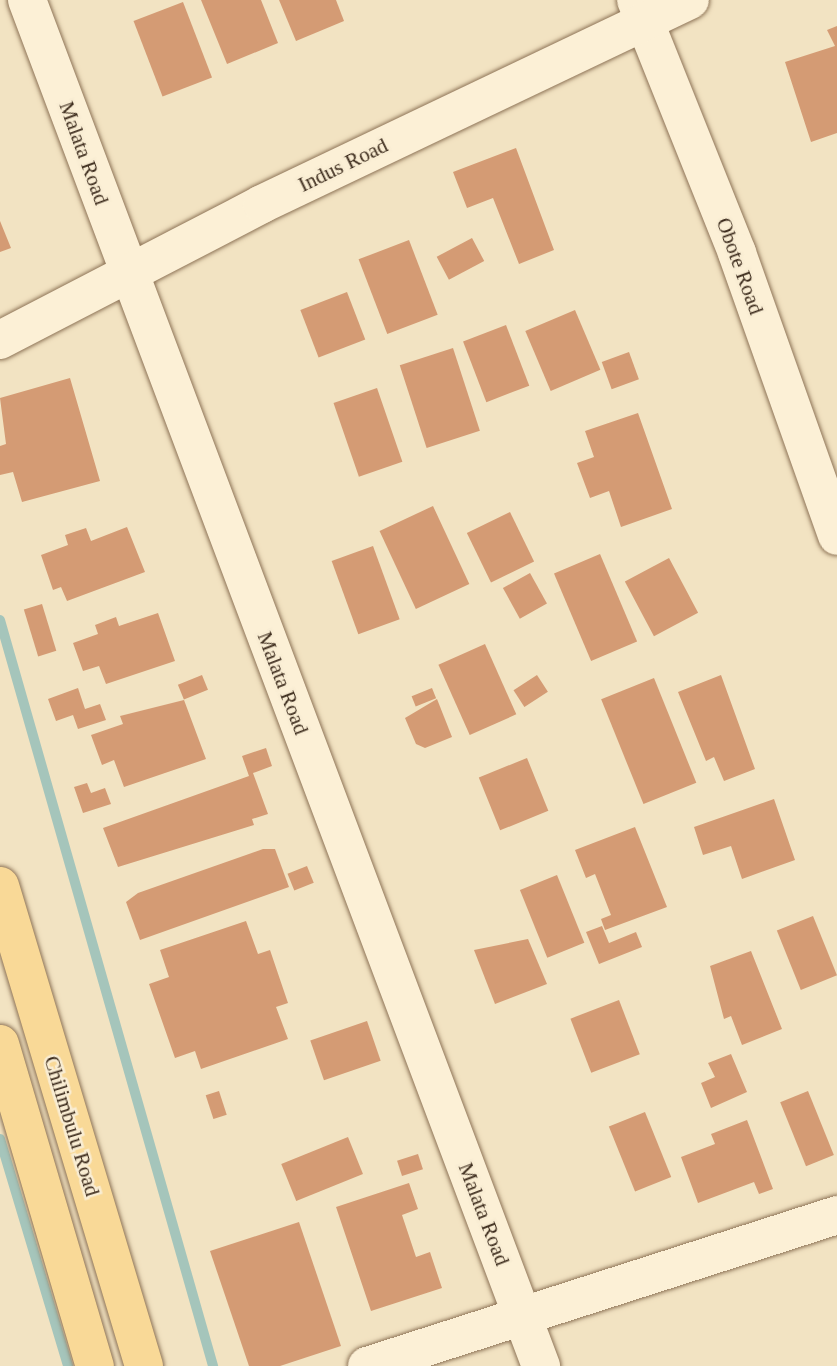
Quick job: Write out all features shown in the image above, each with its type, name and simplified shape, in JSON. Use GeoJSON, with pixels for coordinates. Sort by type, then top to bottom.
{"type":"FeatureCollection","features":[{"type":"Feature","properties":{"kind":"main road","name":"Chilimbulu Road"},"geometry":{"type":"LineString","coordinates":[[0,886],[144,1366]]}},
{"type":"Feature","properties":{"kind":"main road"},"geometry":{"type":"LineString","coordinates":[[0,1044],[94,1366]]}},
{"type":"Feature","properties":{"kind":"street","name":"Malata Road"},"geometry":{"type":"LineString","coordinates":[[27,0],[541,1366]]}},
{"type":"Feature","properties":{"kind":"street","name":"Indus Road"},"geometry":{"type":"LineString","coordinates":[[0,340],[640,10],[690,0]]}},
{"type":"Feature","properties":{"kind":"street","name":"Obote Road"},"geometry":{"type":"LineString","coordinates":[[640,10],[737,253],[837,536]]}},
{"type":"Feature","properties":{"kind":"street"},"geometry":{"type":"LineString","coordinates":[[367,1366],[524,1319],[837,1215]]}},
{"type":"Feature","properties":{"kind":"building"},"geometry":{"type":"Polygon","coordinates":[[[201,0],[261,0],[278,43],[227,64],[201,0]]]}},
{"type":"Feature","properties":{"kind":"building"},"geometry":{"type":"Polygon","coordinates":[[[279,0],[336,0],[344,21],[296,41],[279,0]]]}},
{"type":"Feature","properties":{"kind":"building"},"geometry":{"type":"Polygon","coordinates":[[[183,2],[212,78],[163,97],[134,21],[183,2]]]}},
{"type":"Feature","properties":{"kind":"building"},"geometry":{"type":"Polygon","coordinates":[[[837,26],[837,133],[811,142],[785,62],[835,46],[827,30],[837,26]]]}},
{"type":"Feature","properties":{"kind":"building"},"geometry":{"type":"Polygon","coordinates":[[[516,148],[554,250],[519,264],[493,198],[467,208],[453,172],[516,148]]]}},
{"type":"Feature","properties":{"kind":"building"},"geometry":{"type":"Polygon","coordinates":[[[0,221],[11,248],[0,252],[0,221]]]}},
{"type":"Feature","properties":{"kind":"building"},"geometry":{"type":"Polygon","coordinates":[[[472,238],[484,261],[449,280],[437,257],[472,238]]]}},
{"type":"Feature","properties":{"kind":"building"},"geometry":{"type":"Polygon","coordinates":[[[409,240],[438,315],[387,334],[359,259],[409,240]]]}},
{"type":"Feature","properties":{"kind":"building"},"geometry":{"type":"Polygon","coordinates":[[[347,292],[365,340],[319,358],[300,310],[347,292]]]}},
{"type":"Feature","properties":{"kind":"building"},"geometry":{"type":"Polygon","coordinates":[[[575,310],[600,370],[551,391],[525,331],[575,310]]]}},
{"type":"Feature","properties":{"kind":"building"},"geometry":{"type":"Polygon","coordinates":[[[506,325],[529,386],[486,402],[463,341],[506,325]]]}},
{"type":"Feature","properties":{"kind":"building"},"geometry":{"type":"Polygon","coordinates":[[[453,348],[480,431],[427,448],[400,365],[453,348]]]}},
{"type":"Feature","properties":{"kind":"building"},"geometry":{"type":"Polygon","coordinates":[[[629,352],[639,379],[612,389],[602,362],[629,352]]]}},
{"type":"Feature","properties":{"kind":"building"},"geometry":{"type":"Polygon","coordinates":[[[70,378],[100,481],[22,502],[13,472],[0,475],[0,446],[6,444],[0,398],[70,378]]]}},
{"type":"Feature","properties":{"kind":"building"},"geometry":{"type":"Polygon","coordinates":[[[377,388],[402,462],[359,477],[334,403],[377,388]]]}},
{"type":"Feature","properties":{"kind":"building"},"geometry":{"type":"Polygon","coordinates":[[[638,413],[672,509],[621,527],[609,491],[590,498],[577,463],[594,457],[585,431],[638,413]]]}},
{"type":"Feature","properties":{"kind":"building"},"geometry":{"type":"Polygon","coordinates":[[[433,506],[469,584],[416,609],[380,531],[433,506]]]}},
{"type":"Feature","properties":{"kind":"building"},"geometry":{"type":"Polygon","coordinates":[[[510,512],[534,561],[491,582],[467,533],[510,512]]]}},
{"type":"Feature","properties":{"kind":"building"},"geometry":{"type":"Polygon","coordinates":[[[127,527],[145,572],[67,601],[61,587],[53,590],[41,555],[68,545],[65,535],[86,528],[91,541],[127,527]]]}},
{"type":"Feature","properties":{"kind":"building"},"geometry":{"type":"Polygon","coordinates":[[[373,546],[400,619],[358,634],[332,561],[373,546]]]}},
{"type":"Feature","properties":{"kind":"building"},"geometry":{"type":"Polygon","coordinates":[[[600,554],[637,641],[591,661],[554,574],[600,554]]]}},
{"type":"Feature","properties":{"kind":"building"},"geometry":{"type":"Polygon","coordinates":[[[669,558],[698,613],[654,636],[625,581],[669,558]]]}},
{"type":"Feature","properties":{"kind":"building"},"geometry":{"type":"Polygon","coordinates":[[[530,573],[547,604],[520,619],[503,588],[530,573]]]}},
{"type":"Feature","properties":{"kind":"building"},"geometry":{"type":"Polygon","coordinates":[[[42,604],[56,651],[38,656],[24,610],[42,604]]]}},
{"type":"Feature","properties":{"kind":"building"},"geometry":{"type":"Polygon","coordinates":[[[158,613],[175,661],[106,684],[99,666],[83,671],[73,643],[98,634],[95,625],[116,617],[119,626],[158,613]]]}},
{"type":"Feature","properties":{"kind":"building"},"geometry":{"type":"Polygon","coordinates":[[[485,644],[516,714],[470,735],[438,665],[485,644]]]}},
{"type":"Feature","properties":{"kind":"building"},"geometry":{"type":"Polygon","coordinates":[[[202,675],[208,690],[184,700],[178,685],[202,675]]]}},
{"type":"Feature","properties":{"kind":"building"},"geometry":{"type":"Polygon","coordinates":[[[537,675],[548,692],[524,707],[514,690],[537,675]]]}},
{"type":"Feature","properties":{"kind":"building"},"geometry":{"type":"Polygon","coordinates":[[[721,675],[755,769],[724,781],[714,757],[706,761],[678,692],[721,675]]]}},
{"type":"Feature","properties":{"kind":"building"},"geometry":{"type":"Polygon","coordinates":[[[654,678],[696,783],[643,804],[601,699],[654,678]]]}},
{"type":"Feature","properties":{"kind":"building"},"geometry":{"type":"Polygon","coordinates":[[[78,688],[85,709],[100,704],[106,720],[78,729],[73,715],[56,721],[48,699],[78,688]]]}},
{"type":"Feature","properties":{"kind":"building"},"geometry":{"type":"Polygon","coordinates":[[[432,688],[436,698],[416,706],[412,696],[432,688]]]}},
{"type":"Feature","properties":{"kind":"building"},"geometry":{"type":"Polygon","coordinates":[[[437,699],[452,737],[425,748],[416,744],[405,718],[437,699]]]}},
{"type":"Feature","properties":{"kind":"building"},"geometry":{"type":"Polygon","coordinates":[[[184,700],[206,759],[124,787],[114,760],[102,765],[91,735],[123,724],[120,716],[184,700]]]}},
{"type":"Feature","properties":{"kind":"building"},"geometry":{"type":"Polygon","coordinates":[[[266,748],[272,766],[253,773],[268,814],[252,819],[254,825],[118,867],[103,828],[249,776],[242,756],[266,748]]]}},
{"type":"Feature","properties":{"kind":"building"},"geometry":{"type":"Polygon","coordinates":[[[527,758],[548,811],[500,830],[479,777],[527,758]]]}},
{"type":"Feature","properties":{"kind":"building"},"geometry":{"type":"Polygon","coordinates":[[[87,783],[91,793],[105,788],[111,804],[83,813],[74,787],[87,783]]]}},
{"type":"Feature","properties":{"kind":"building"},"geometry":{"type":"Polygon","coordinates":[[[774,799],[795,860],[742,879],[731,846],[703,855],[694,827],[774,799]]]}},
{"type":"Feature","properties":{"kind":"building"},"geometry":{"type":"Polygon","coordinates":[[[635,827],[667,907],[605,930],[601,919],[611,915],[595,874],[586,878],[575,850],[635,827]]]}},
{"type":"Feature","properties":{"kind":"building"},"geometry":{"type":"Polygon","coordinates":[[[263,849],[275,849],[289,887],[140,940],[126,902],[138,893],[263,849]]]}},
{"type":"Feature","properties":{"kind":"building"},"geometry":{"type":"Polygon","coordinates":[[[307,866],[314,883],[294,891],[288,874],[307,866]]]}},
{"type":"Feature","properties":{"kind":"building"},"geometry":{"type":"Polygon","coordinates":[[[557,875],[584,943],[547,958],[520,890],[557,875]]]}},
{"type":"Feature","properties":{"kind":"building"},"geometry":{"type":"Polygon","coordinates":[[[813,916],[837,975],[801,990],[777,931],[813,916]]]}},
{"type":"Feature","properties":{"kind":"building"},"geometry":{"type":"Polygon","coordinates":[[[246,921],[258,954],[270,950],[288,1003],[276,1007],[288,1039],[201,1069],[195,1051],[175,1058],[149,984],[169,977],[160,950],[246,921]]]}},
{"type":"Feature","properties":{"kind":"building"},"geometry":{"type":"Polygon","coordinates":[[[602,926],[609,943],[636,932],[642,947],[599,964],[586,932],[602,926]]]}},
{"type":"Feature","properties":{"kind":"building"},"geometry":{"type":"Polygon","coordinates":[[[528,939],[547,984],[495,1004],[474,950],[528,939]]]}},
{"type":"Feature","properties":{"kind":"building"},"geometry":{"type":"Polygon","coordinates":[[[751,951],[782,1029],[742,1045],[731,1016],[724,1019],[710,966],[751,951]]]}},
{"type":"Feature","properties":{"kind":"building"},"geometry":{"type":"Polygon","coordinates":[[[619,1000],[640,1054],[591,1073],[570,1019],[619,1000]]]}},
{"type":"Feature","properties":{"kind":"building"},"geometry":{"type":"Polygon","coordinates":[[[367,1021],[381,1061],[324,1080],[310,1041],[367,1021]]]}},
{"type":"Feature","properties":{"kind":"building"},"geometry":{"type":"Polygon","coordinates":[[[731,1054],[747,1092],[711,1108],[701,1083],[715,1077],[708,1063],[731,1054]]]}},
{"type":"Feature","properties":{"kind":"building"},"geometry":{"type":"Polygon","coordinates":[[[219,1091],[227,1115],[213,1119],[206,1095],[219,1091]]]}},
{"type":"Feature","properties":{"kind":"building"},"geometry":{"type":"Polygon","coordinates":[[[808,1091],[834,1155],[806,1166],[780,1102],[808,1091]]]}},
{"type":"Feature","properties":{"kind":"building"},"geometry":{"type":"Polygon","coordinates":[[[645,1112],[671,1177],[635,1192],[609,1127],[645,1112]]]}},
{"type":"Feature","properties":{"kind":"building"},"geometry":{"type":"Polygon","coordinates":[[[747,1120],[773,1189],[759,1194],[754,1182],[698,1203],[681,1157],[715,1144],[711,1134],[747,1120]]]}},
{"type":"Feature","properties":{"kind":"building"},"geometry":{"type":"Polygon","coordinates":[[[348,1137],[363,1174],[296,1201],[281,1164],[348,1137]]]}},
{"type":"Feature","properties":{"kind":"building"},"geometry":{"type":"Polygon","coordinates":[[[418,1154],[423,1169],[402,1176],[397,1161],[418,1154]]]}},
{"type":"Feature","properties":{"kind":"building"},"geometry":{"type":"Polygon","coordinates":[[[409,1183],[418,1209],[402,1215],[416,1257],[430,1252],[442,1288],[371,1311],[336,1207],[409,1183]]]}},
{"type":"Feature","properties":{"kind":"building"},"geometry":{"type":"Polygon","coordinates":[[[299,1222],[341,1346],[280,1366],[249,1366],[210,1251],[299,1222]]]}},
{"type":"Feature","properties":{"kind":"waterway"},"geometry":{"type":"LineString","coordinates":[[0,620],[213,1366]]}},
{"type":"Feature","properties":{"kind":"waterway"},"geometry":{"type":"LineString","coordinates":[[0,1139],[68,1366]]}}]}
